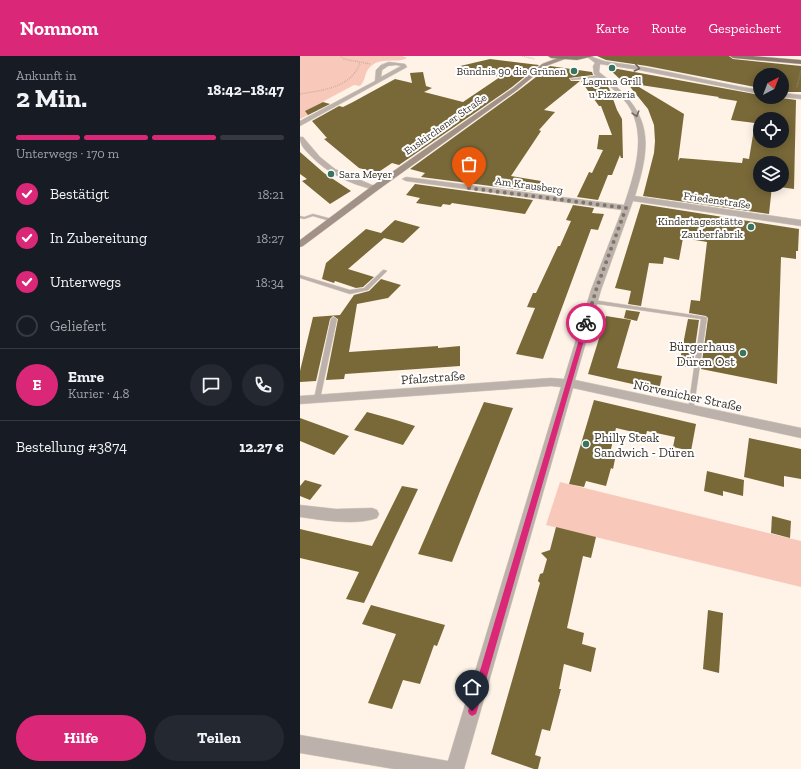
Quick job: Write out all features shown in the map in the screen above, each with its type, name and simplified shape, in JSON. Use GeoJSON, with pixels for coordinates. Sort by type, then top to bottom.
{"type":"FeatureCollection","features":[{"type":"Feature","properties":{"kind":"main road"},"geometry":{"type":"LineString","coordinates":[[551,56],[563,58],[590,56]]}},
{"type":"Feature","properties":{"kind":"main road"},"geometry":{"type":"LineString","coordinates":[[733,56],[801,62]]}},
{"type":"Feature","properties":{"kind":"street"},"geometry":{"type":"LineString","coordinates":[[590,56],[598,62],[629,66],[712,84],[753,91]]}},
{"type":"Feature","properties":{"kind":"street","name":"Euskirchener Straße"},"geometry":{"type":"LineString","coordinates":[[301,242],[534,75],[544,62],[563,58]]}},
{"type":"Feature","properties":{"kind":"street"},"geometry":{"type":"LineString","coordinates":[[455,769],[592,302],[630,198],[642,156],[641,130],[634,107],[627,98],[596,73],[596,66],[598,62]]}},
{"type":"Feature","properties":{"kind":"street"},"geometry":{"type":"LineString","coordinates":[[300,124],[404,67],[395,63],[383,66],[378,71],[378,81]]}},
{"type":"Feature","properties":{"kind":"street"},"geometry":{"type":"LineString","coordinates":[[789,96],[801,97]]}},
{"type":"Feature","properties":{"kind":"street"},"geometry":{"type":"LineString","coordinates":[[300,139],[331,171],[348,180],[375,188]]}},
{"type":"Feature","properties":{"kind":"street","name":"Am Krausberg"},"geometry":{"type":"LineString","coordinates":[[406,179],[626,208]]}},
{"type":"Feature","properties":{"kind":"street","name":"Friedenstraße"},"geometry":{"type":"LineString","coordinates":[[630,198],[801,223]]}},
{"type":"Feature","properties":{"kind":"street","name":"Pfalzstraße"},"geometry":{"type":"LineString","coordinates":[[300,400],[551,382],[569,383]]}},
{"type":"Feature","properties":{"kind":"street","name":"Nörvenicher Straße"},"geometry":{"type":"LineString","coordinates":[[569,383],[801,433]]}},
{"type":"Feature","properties":{"kind":"street"},"geometry":{"type":"LineString","coordinates":[[300,511],[318,514],[352,516],[372,514]]}},
{"type":"Feature","properties":{"kind":"street"},"geometry":{"type":"LineString","coordinates":[[300,744],[448,769]]}},
{"type":"Feature","properties":{"kind":"lane"},"geometry":{"type":"LineString","coordinates":[[572,78],[601,76]]}},
{"type":"Feature","properties":{"kind":"lane"},"geometry":{"type":"LineString","coordinates":[[300,217],[304,218],[313,215],[330,220]]}},
{"type":"Feature","properties":{"kind":"lane"},"geometry":{"type":"LineString","coordinates":[[300,276],[350,292],[366,289],[385,271]]}},
{"type":"Feature","properties":{"kind":"lane"},"geometry":{"type":"LineString","coordinates":[[592,302],[704,318],[691,410]]}},
{"type":"Feature","properties":{"kind":"lane"},"geometry":{"type":"LineString","coordinates":[[317,399],[334,319]]}},
{"type":"Feature","properties":{"kind":"path"},"geometry":{"type":"LineString","coordinates":[[341,56],[344,59],[360,63],[383,66]]}},
{"type":"Feature","properties":{"kind":"path"},"geometry":{"type":"LineString","coordinates":[[522,56],[544,62]]}},
{"type":"Feature","properties":{"kind":"path"},"geometry":{"type":"LineString","coordinates":[[300,94],[345,83],[353,77],[359,69],[360,63]]}},
{"type":"Feature","properties":{"kind":"path"},"geometry":{"type":"LineString","coordinates":[[797,87],[801,70]]}},
{"type":"Feature","properties":{"kind":"shaded area"},"geometry":{"type":"Polygon","coordinates":[[[300,56],[402,56],[407,58],[403,60],[384,61],[374,64],[368,69],[360,86],[354,85],[311,108],[318,110],[300,119],[300,56]]]}},
{"type":"Feature","properties":{"kind":"shaded area"},"geometry":{"type":"Polygon","coordinates":[[[560,482],[801,541],[801,587],[546,525],[560,482]]]}},
{"type":"Feature","properties":{"kind":"building"},"geometry":{"type":"Polygon","coordinates":[[[597,56],[729,56],[733,59],[801,66],[801,92],[789,92],[789,68],[753,68],[753,87],[647,66],[606,60],[597,56]]]}},
{"type":"Feature","properties":{"kind":"building"},"geometry":{"type":"Polygon","coordinates":[[[490,59],[539,65],[512,87],[399,165],[392,163],[377,173],[359,168],[324,139],[327,138],[312,121],[339,106],[343,107],[353,102],[395,79],[412,83],[410,73],[423,72],[426,86],[432,88],[424,92],[463,102],[500,77],[456,67],[490,59]]]}},
{"type":"Feature","properties":{"kind":"building"},"geometry":{"type":"Polygon","coordinates":[[[550,66],[592,72],[593,75],[569,78],[571,81],[580,81],[544,110],[555,112],[539,130],[541,131],[511,176],[541,181],[536,192],[421,177],[425,173],[410,169],[518,91],[550,66]]]}},
{"type":"Feature","properties":{"kind":"building"},"geometry":{"type":"Polygon","coordinates":[[[607,67],[753,94],[753,104],[789,104],[789,99],[796,100],[794,189],[789,188],[789,156],[753,156],[753,192],[771,192],[769,214],[643,196],[654,153],[654,125],[648,109],[627,83],[623,82],[607,67]],[[634,84],[684,114],[678,161],[680,158],[742,163],[743,158],[749,159],[753,135],[753,148],[789,148],[789,112],[753,112],[753,123],[731,120],[737,101],[718,98],[719,97],[634,84]]]}},
{"type":"Feature","properties":{"kind":"building"},"geometry":{"type":"Polygon","coordinates":[[[598,79],[609,88],[622,119],[623,158],[621,158],[620,155],[612,175],[608,175],[598,200],[577,197],[589,172],[592,173],[603,150],[597,149],[599,135],[612,135],[601,106],[599,106],[581,81],[598,79]]]}},
{"type":"Feature","properties":{"kind":"building"},"geometry":{"type":"Polygon","coordinates":[[[323,102],[330,104],[308,115],[305,111],[323,102]]]}},
{"type":"Feature","properties":{"kind":"building"},"geometry":{"type":"Polygon","coordinates":[[[300,152],[324,173],[351,191],[330,204],[302,181],[307,179],[300,174],[300,152]]]}},
{"type":"Feature","properties":{"kind":"building"},"geometry":{"type":"Polygon","coordinates":[[[415,184],[533,200],[525,214],[452,203],[450,205],[443,204],[441,207],[416,203],[420,198],[406,195],[415,184]]]}},
{"type":"Feature","properties":{"kind":"building"},"geometry":{"type":"Polygon","coordinates":[[[641,204],[799,229],[796,259],[781,257],[777,384],[701,369],[708,318],[706,316],[689,313],[691,300],[700,301],[707,242],[683,238],[679,260],[664,257],[663,264],[649,263],[641,306],[628,304],[631,291],[615,288],[641,204]]]}},
{"type":"Feature","properties":{"kind":"building"},"geometry":{"type":"Polygon","coordinates":[[[573,205],[594,208],[592,213],[604,214],[598,230],[591,229],[543,359],[516,354],[535,308],[527,307],[533,293],[536,293],[558,246],[560,246],[571,221],[566,220],[573,205]]]}},
{"type":"Feature","properties":{"kind":"building"},"geometry":{"type":"Polygon","coordinates":[[[395,220],[420,227],[403,243],[384,238],[348,269],[374,277],[363,287],[356,288],[335,281],[334,283],[322,279],[326,263],[366,229],[381,233],[395,220]]]}},
{"type":"Feature","properties":{"kind":"building"},"geometry":{"type":"Polygon","coordinates":[[[381,279],[401,285],[388,298],[357,304],[349,352],[460,346],[460,366],[345,374],[344,379],[326,380],[338,319],[333,316],[330,319],[316,381],[300,382],[300,371],[313,317],[340,315],[354,295],[369,291],[381,279]]]}},
{"type":"Feature","properties":{"kind":"building"},"geometry":{"type":"Polygon","coordinates":[[[626,310],[640,312],[637,321],[624,318],[626,310]]]}},
{"type":"Feature","properties":{"kind":"building"},"geometry":{"type":"Polygon","coordinates":[[[606,316],[631,320],[617,368],[662,376],[659,390],[588,374],[606,316]]]}},
{"type":"Feature","properties":{"kind":"building"},"geometry":{"type":"Polygon","coordinates":[[[688,319],[699,320],[692,368],[679,365],[688,319]]]}},
{"type":"Feature","properties":{"kind":"building"},"geometry":{"type":"Polygon","coordinates":[[[594,400],[696,424],[691,451],[673,447],[675,437],[647,431],[646,435],[616,428],[610,453],[616,454],[613,469],[611,468],[606,486],[586,481],[584,487],[569,484],[594,400]]]}},
{"type":"Feature","properties":{"kind":"building"},"geometry":{"type":"Polygon","coordinates":[[[484,402],[513,408],[452,562],[418,554],[484,402]]]}},
{"type":"Feature","properties":{"kind":"building"},"geometry":{"type":"Polygon","coordinates":[[[367,412],[415,426],[403,445],[354,430],[367,412]]]}},
{"type":"Feature","properties":{"kind":"building"},"geometry":{"type":"Polygon","coordinates":[[[300,418],[349,436],[334,455],[300,441],[300,418]]]}},
{"type":"Feature","properties":{"kind":"building"},"geometry":{"type":"Polygon","coordinates":[[[749,438],[801,449],[801,479],[784,476],[784,487],[744,477],[749,438]]]}},
{"type":"Feature","properties":{"kind":"building"},"geometry":{"type":"Polygon","coordinates":[[[707,471],[744,480],[743,496],[723,491],[723,496],[704,491],[707,471]]]}},
{"type":"Feature","properties":{"kind":"building"},"geometry":{"type":"Polygon","coordinates":[[[305,480],[322,485],[310,500],[300,496],[300,486],[305,480]]]}},
{"type":"Feature","properties":{"kind":"building"},"geometry":{"type":"Polygon","coordinates":[[[402,486],[418,489],[364,603],[346,599],[359,572],[300,558],[300,529],[372,546],[402,486]]]}},
{"type":"Feature","properties":{"kind":"building"},"geometry":{"type":"Polygon","coordinates":[[[772,516],[791,521],[790,538],[771,533],[772,516]]]}},
{"type":"Feature","properties":{"kind":"building"},"geometry":{"type":"Polygon","coordinates":[[[556,527],[596,537],[591,558],[583,556],[567,628],[584,633],[582,644],[596,648],[591,672],[564,664],[559,689],[561,689],[550,731],[542,729],[535,755],[541,757],[538,769],[534,769],[491,754],[540,583],[538,581],[540,574],[543,573],[547,559],[541,553],[550,550],[556,527]]]}},
{"type":"Feature","properties":{"kind":"building"},"geometry":{"type":"Polygon","coordinates":[[[371,605],[445,625],[437,646],[434,645],[420,684],[403,680],[392,709],[368,703],[396,634],[362,624],[371,605]]]}},
{"type":"Feature","properties":{"kind":"building"},"geometry":{"type":"Polygon","coordinates":[[[708,610],[723,613],[719,673],[703,669],[708,610]]]}},
{"type":"Feature","properties":{"kind":"way so far"},"geometry":{"type":"LineString","coordinates":[[469,188],[626,208],[597,287],[586,323]]}},
{"type":"Feature","properties":{"kind":"place","name":"Laguna Grill u Pizzeria"},"geometry":{"type":"Point","coordinates":[612,68]}},
{"type":"Feature","properties":{"kind":"place","name":"Bündnis 90 die Grünen"},"geometry":{"type":"Point","coordinates":[574,71]}},
{"type":"Feature","properties":{"kind":"place","name":"Sara Meyer"},"geometry":{"type":"Point","coordinates":[331,174]}},
{"type":"Feature","properties":{"kind":"place","name":"Kindertagesstätte Zauberfabrik"},"geometry":{"type":"Point","coordinates":[751,227]}},
{"type":"Feature","properties":{"kind":"place","name":"Bürgerhaus Düren Ost"},"geometry":{"type":"Point","coordinates":[743,353]}},
{"type":"Feature","properties":{"kind":"place","name":"Philly Steak Sandwich - Düren"},"geometry":{"type":"Point","coordinates":[586,444]}},
{"type":"Feature","properties":{"kind":"route"},"geometry":{"type":"LineString","coordinates":[[472,711],[586,323]]}}]}
